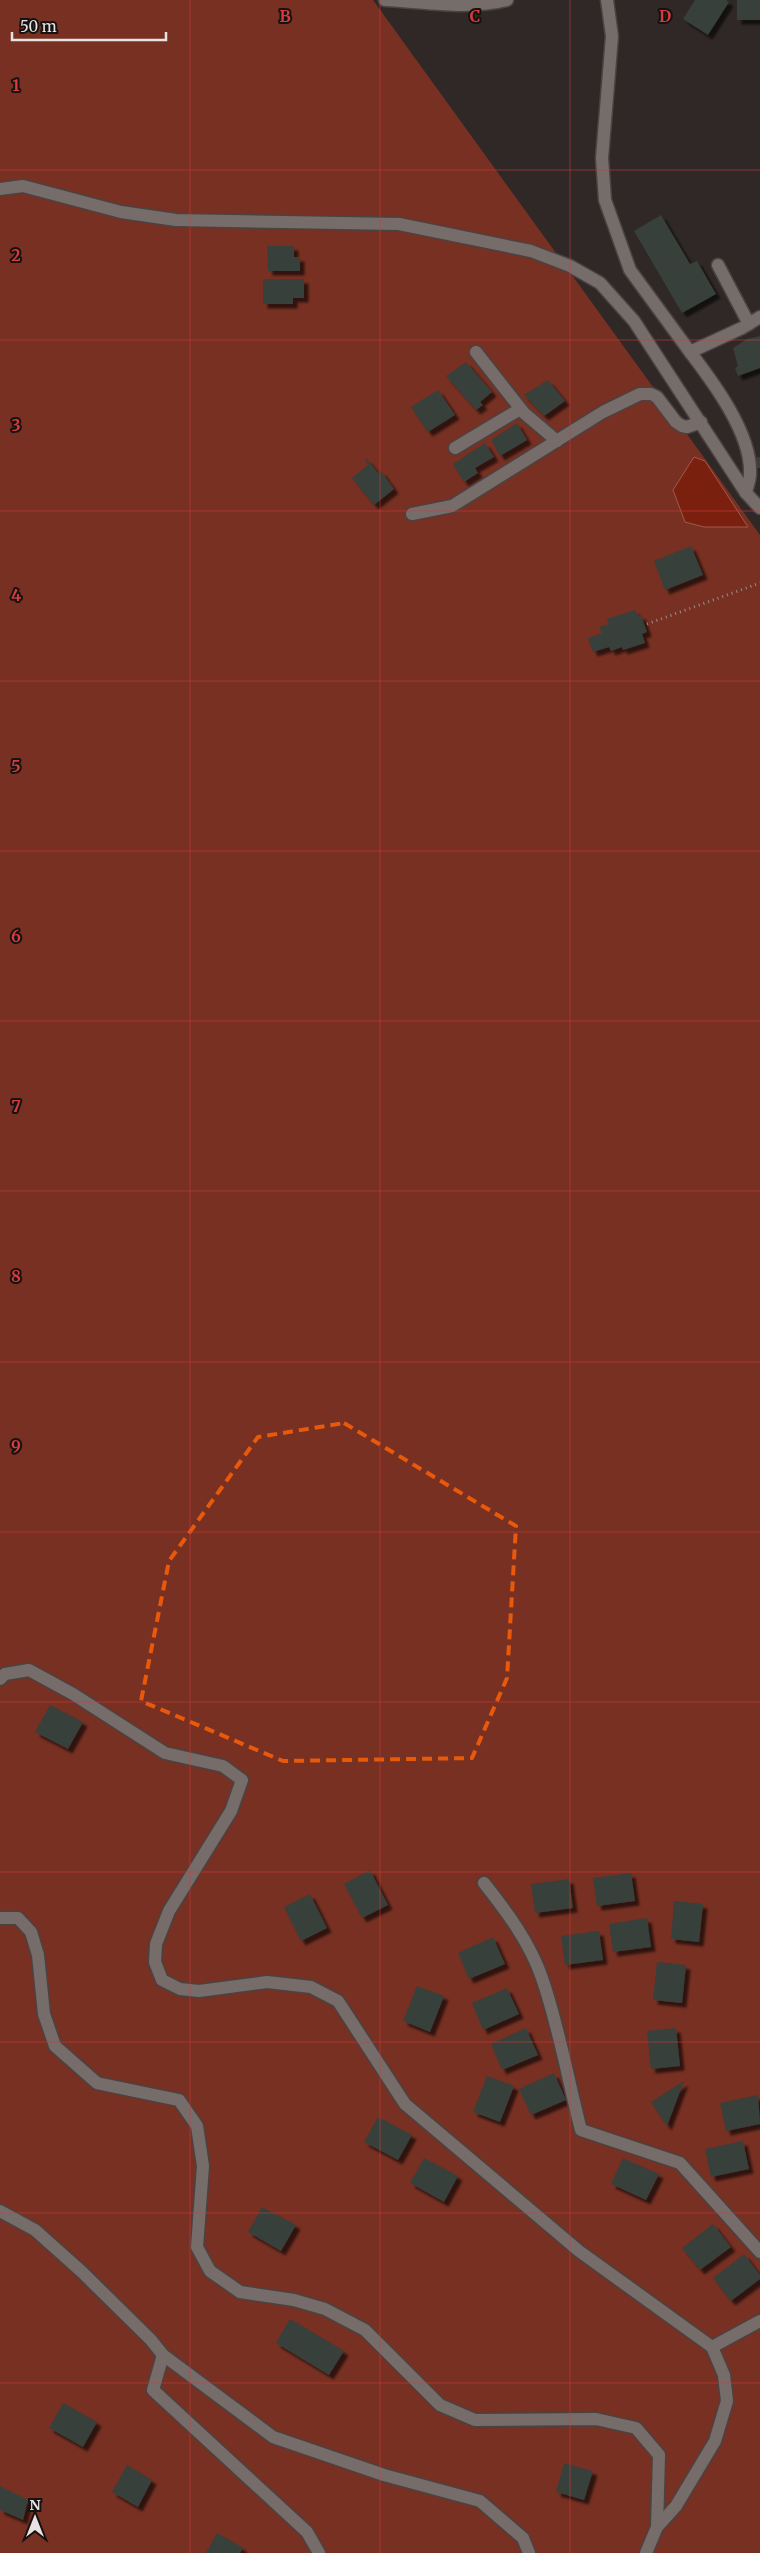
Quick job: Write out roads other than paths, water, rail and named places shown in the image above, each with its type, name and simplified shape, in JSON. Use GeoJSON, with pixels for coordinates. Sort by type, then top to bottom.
{"type":"FeatureCollection","features":[{"type":"Feature","properties":{"kind":"street"},"geometry":{"type":"LineString","coordinates":[[386,0],[465,6],[489,5],[508,0]]}},
{"type":"Feature","properties":{"kind":"street"},"geometry":{"type":"LineString","coordinates":[[607,0],[610,5],[612,36],[602,158],[605,200],[630,270],[718,389],[735,420],[746,450],[750,474],[746,493]]}},
{"type":"Feature","properties":{"kind":"street"},"geometry":{"type":"LineString","coordinates":[[0,189],[23,186],[121,212],[176,220],[399,224],[530,251],[570,266],[600,283],[634,321],[746,493],[760,508]]}},
{"type":"Feature","properties":{"kind":"street"},"geometry":{"type":"LineString","coordinates":[[690,352],[755,320],[718,265]]}},
{"type":"Feature","properties":{"kind":"street"},"geometry":{"type":"LineString","coordinates":[[476,352],[520,409],[557,441]]}},
{"type":"Feature","properties":{"kind":"street"},"geometry":{"type":"LineString","coordinates":[[412,514],[452,506],[604,412],[640,394],[651,394],[657,397],[676,422],[682,426],[687,427],[701,422]]}},
{"type":"Feature","properties":{"kind":"street"},"geometry":{"type":"LineString","coordinates":[[455,448],[520,409]]}},
{"type":"Feature","properties":{"kind":"street"},"geometry":{"type":"LineString","coordinates":[[0,1679],[4,1674],[29,1670],[73,1694],[164,1752],[223,1766],[242,1780],[231,1811],[166,1919],[156,1944],[155,1962],[162,1980],[180,1989],[199,1991],[267,1982],[311,1987],[338,2001],[405,2104],[579,2251],[712,2347],[724,2375],[727,2401],[717,2433],[676,2506],[657,2527],[646,2553]]}},
{"type":"Feature","properties":{"kind":"street"},"geometry":{"type":"LineString","coordinates":[[484,1883],[504,1908],[526,1942],[542,1977],[581,2130],[680,2163],[760,2252]]}},
{"type":"Feature","properties":{"kind":"street"},"geometry":{"type":"LineString","coordinates":[[0,1918],[18,1918],[31,1932],[38,1955],[44,2014],[55,2046],[97,2083],[179,2100],[197,2126],[203,2166],[197,2247],[210,2271],[240,2292],[294,2300],[325,2309],[365,2330],[440,2405],[475,2420],[596,2419],[636,2428],[659,2455],[657,2527]]}},
{"type":"Feature","properties":{"kind":"street"},"geometry":{"type":"LineString","coordinates":[[0,2211],[35,2230],[82,2272],[151,2340],[163,2355],[273,2437],[384,2475],[480,2501],[523,2538],[529,2553]]}},
{"type":"Feature","properties":{"kind":"street"},"geometry":{"type":"LineString","coordinates":[[712,2347],[760,2321]]}},
{"type":"Feature","properties":{"kind":"street"},"geometry":{"type":"LineString","coordinates":[[163,2355],[153,2390],[307,2532],[319,2553]]}}]}
